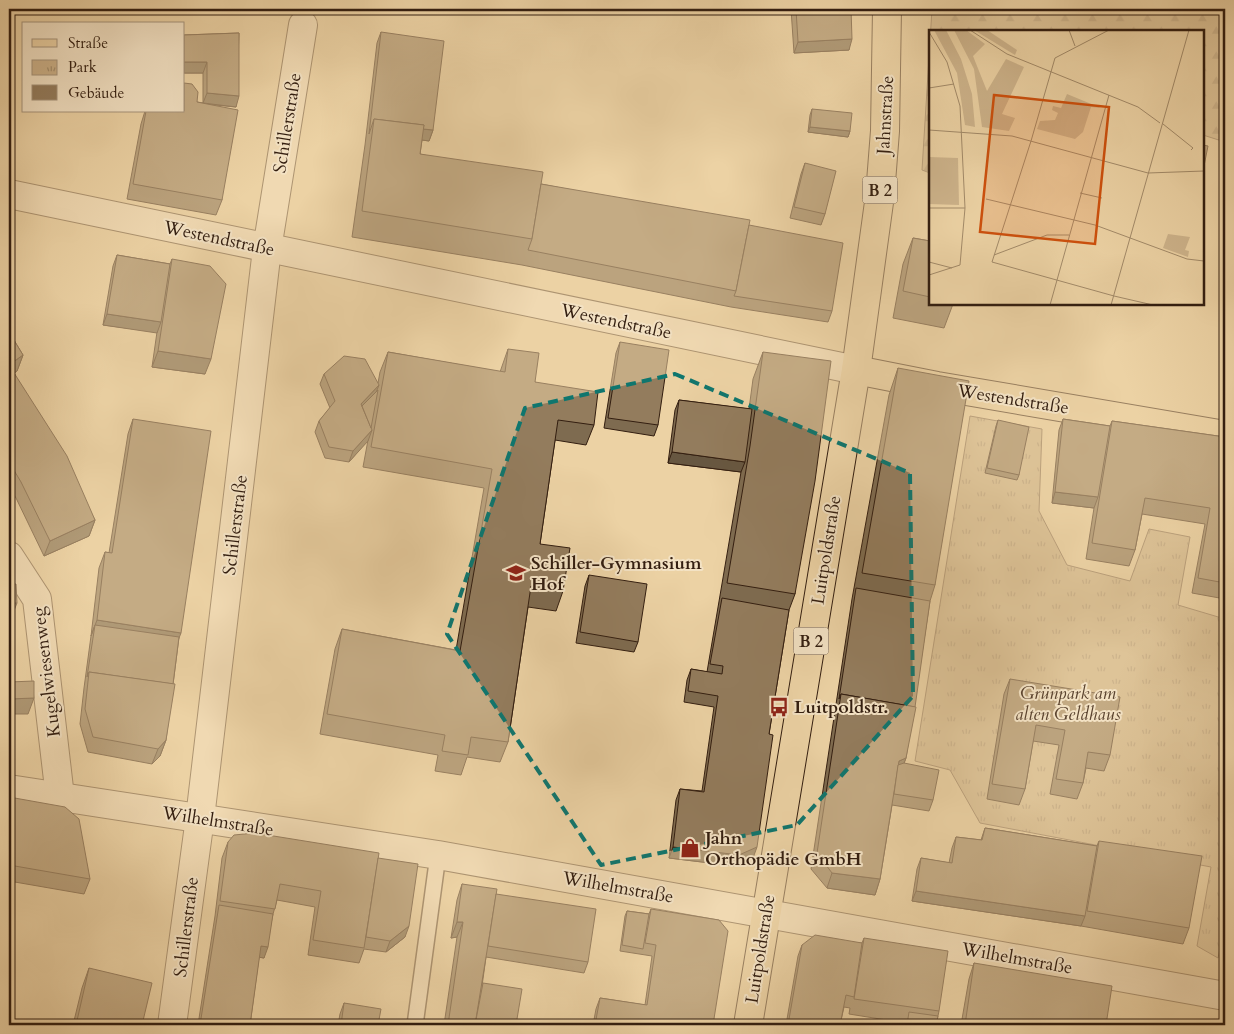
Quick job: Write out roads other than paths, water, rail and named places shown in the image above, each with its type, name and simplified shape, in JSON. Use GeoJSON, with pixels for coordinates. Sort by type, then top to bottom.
{"type":"FeatureCollection","features":[{"type":"Feature","properties":{"kind":"main road","name":"Jahnstraße"},"geometry":{"type":"LineString","coordinates":[[856,370],[881,177],[885,131],[887,9]]}},
{"type":"Feature","properties":{"kind":"main road","name":"Westendstraße"},"geometry":{"type":"LineString","coordinates":[[856,370],[937,386],[1225,435]]}},
{"type":"Feature","properties":{"kind":"main road","name":"Luitpoldstraße"},"geometry":{"type":"LineString","coordinates":[[748,1025],[856,370]]}},
{"type":"Feature","properties":{"kind":"street","name":"Schillerstraße"},"geometry":{"type":"LineString","coordinates":[[172,1025],[200,818],[268,249],[303,26]]}},
{"type":"Feature","properties":{"kind":"street","name":"Westendstraße"},"geometry":{"type":"LineString","coordinates":[[9,194],[856,370]]}},
{"type":"Feature","properties":{"kind":"street","name":"Kugelwiesenweg"},"geometry":{"type":"LineString","coordinates":[[9,556],[37,599],[60,797]]}},
{"type":"Feature","properties":{"kind":"street","name":"Wilhelmstraße"},"geometry":{"type":"LineString","coordinates":[[9,789],[438,855],[766,912],[1225,996]]}},
{"type":"Feature","properties":{"kind":"lane"},"geometry":{"type":"LineString","coordinates":[[415,1025],[438,855]]}},
{"type":"Feature","properties":{"kind":"place","name":"Schiller-Gymnasium Hof"},"geometry":{"type":"Point","coordinates":[516,573]}},
{"type":"Feature","properties":{"kind":"place","name":"Luitpoldstr."},"geometry":{"type":"Point","coordinates":[779,707]}},
{"type":"Feature","properties":{"kind":"place","name":"Jahn Orthopädie GmbH"},"geometry":{"type":"Point","coordinates":[690,848]}},
{"type":"Feature","properties":{"kind":"park label","name":"Grünpark am alten Geldhaus"},"geometry":{"type":"Point","coordinates":[1068,703]}}]}
